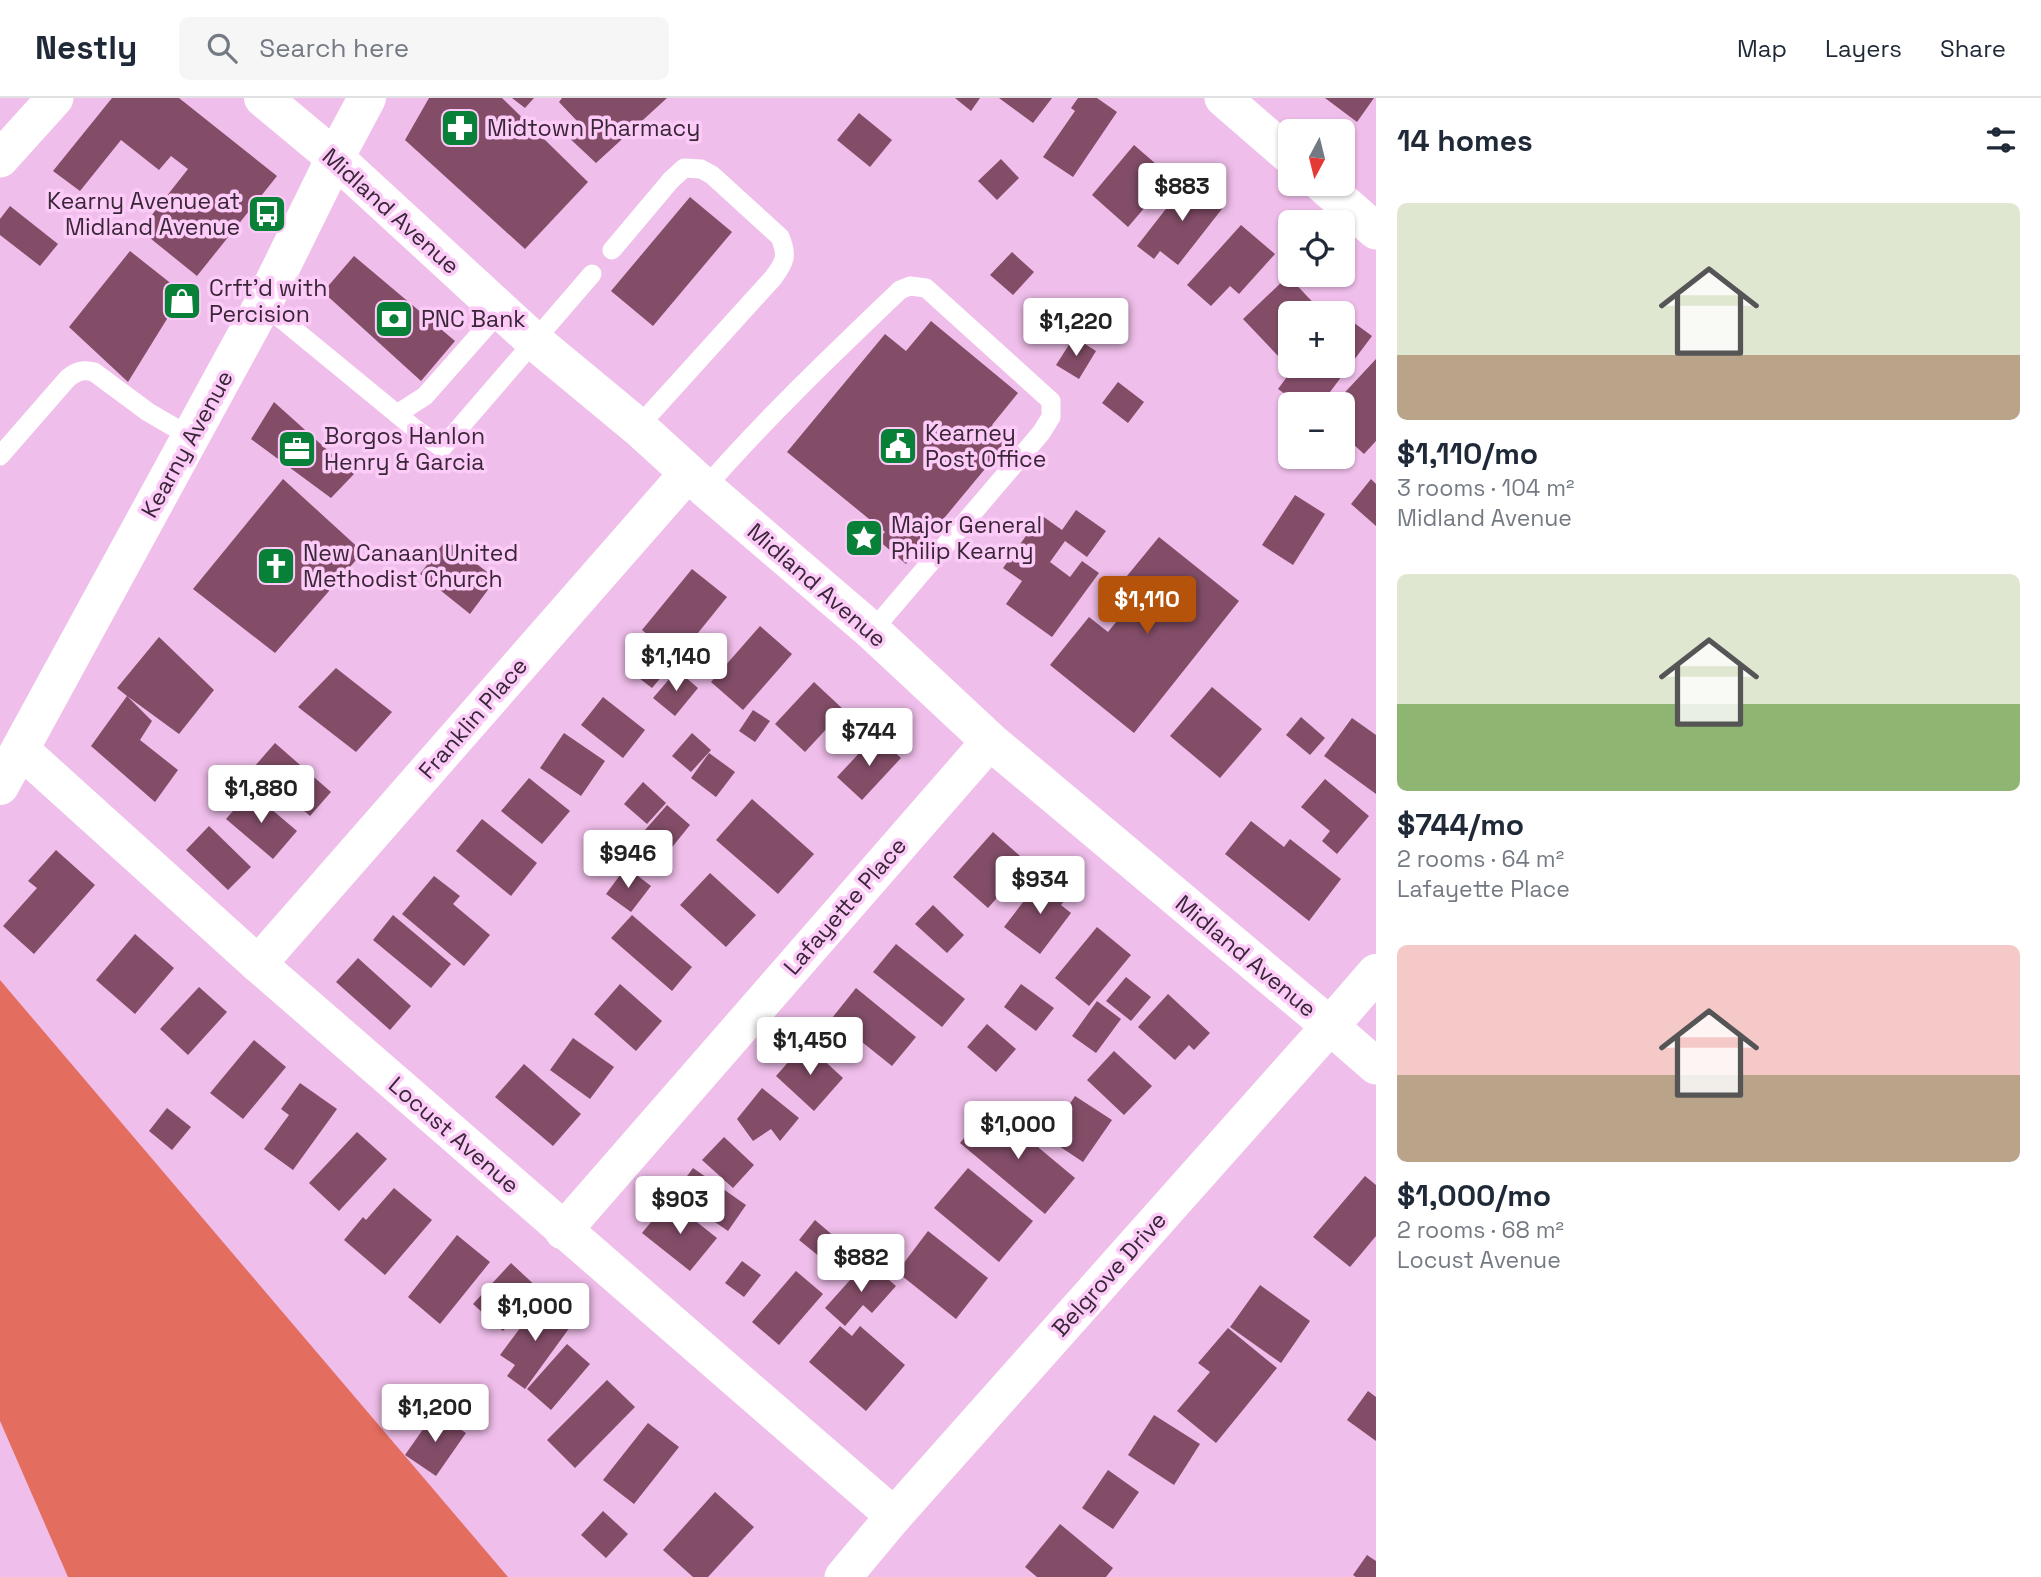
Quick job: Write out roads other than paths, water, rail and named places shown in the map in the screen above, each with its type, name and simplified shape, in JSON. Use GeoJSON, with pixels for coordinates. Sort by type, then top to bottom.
{"type":"FeatureCollection","features":[{"type":"Feature","properties":{"kind":"street"},"geometry":{"type":"LineString","coordinates":[[0,159],[55,98]]}},
{"type":"Feature","properties":{"kind":"street","name":"Midland Avenue"},"geometry":{"type":"LineString","coordinates":[[264,98],[335,158],[533,340],[638,427],[872,632],[990,741],[1376,1066]]}},
{"type":"Feature","properties":{"kind":"street","name":"Kearny Avenue"},"geometry":{"type":"LineString","coordinates":[[0,786],[10,741],[191,437],[263,304],[367,98]]}},
{"type":"Feature","properties":{"kind":"street"},"geometry":{"type":"LineString","coordinates":[[1223,98],[1278,146]]}},
{"type":"Feature","properties":{"kind":"street"},"geometry":{"type":"LineString","coordinates":[[1336,196],[1376,231]]}},
{"type":"Feature","properties":{"kind":"street","name":"Franklin Place"},"geometry":{"type":"LineString","coordinates":[[258,964],[697,480]]}},
{"type":"Feature","properties":{"kind":"street","name":"Locust Avenue"},"geometry":{"type":"LineString","coordinates":[[10,741],[258,964],[894,1516]]}},
{"type":"Feature","properties":{"kind":"street","name":"Lafayette Place"},"geometry":{"type":"LineString","coordinates":[[563,1231],[990,741]]}},
{"type":"Feature","properties":{"kind":"street","name":"Belgrove Drive"},"geometry":{"type":"LineString","coordinates":[[843,1577],[894,1516],[1376,973]]}},
{"type":"Feature","properties":{"kind":"lane"},"geometry":{"type":"LineString","coordinates":[[612,250],[684,168],[701,169],[712,175],[780,237],[786,251],[783,264],[638,427]]}},
{"type":"Feature","properties":{"kind":"lane"},"geometry":{"type":"LineString","coordinates":[[263,304],[442,448],[592,274]]}},
{"type":"Feature","properties":{"kind":"lane"},"geometry":{"type":"LineString","coordinates":[[697,480],[734,455],[900,290],[910,286],[926,288],[1051,401],[1051,417],[1041,433],[872,632]]}},
{"type":"Feature","properties":{"kind":"lane"},"geometry":{"type":"LineString","coordinates":[[397,414],[425,396],[501,310]]}},
{"type":"Feature","properties":{"kind":"lane"},"geometry":{"type":"LineString","coordinates":[[0,456],[76,371],[94,372],[148,412],[191,437]]}},
{"type":"Feature","properties":{"kind":"place","name":"Midtown Pharmacy"},"geometry":{"type":"Point","coordinates":[460,128]}},
{"type":"Feature","properties":{"kind":"place","name":"Kearny Avenue at Midland Avenue"},"geometry":{"type":"Point","coordinates":[267,214]}},
{"type":"Feature","properties":{"kind":"place","name":"Crft'd with Percision"},"geometry":{"type":"Point","coordinates":[182,301]}},
{"type":"Feature","properties":{"kind":"place","name":"PNC Bank"},"geometry":{"type":"Point","coordinates":[394,319]}},
{"type":"Feature","properties":{"kind":"place","name":"Kearney Post Office"},"geometry":{"type":"Point","coordinates":[898,446]}},
{"type":"Feature","properties":{"kind":"place","name":"Borgos Hanlon Henry & Garcia"},"geometry":{"type":"Point","coordinates":[297,449]}},
{"type":"Feature","properties":{"kind":"place","name":"Major General Philip Kearny"},"geometry":{"type":"Point","coordinates":[864,538]}},
{"type":"Feature","properties":{"kind":"place","name":"New Canaan United Methodist Church"},"geometry":{"type":"Point","coordinates":[276,566]}}]}
